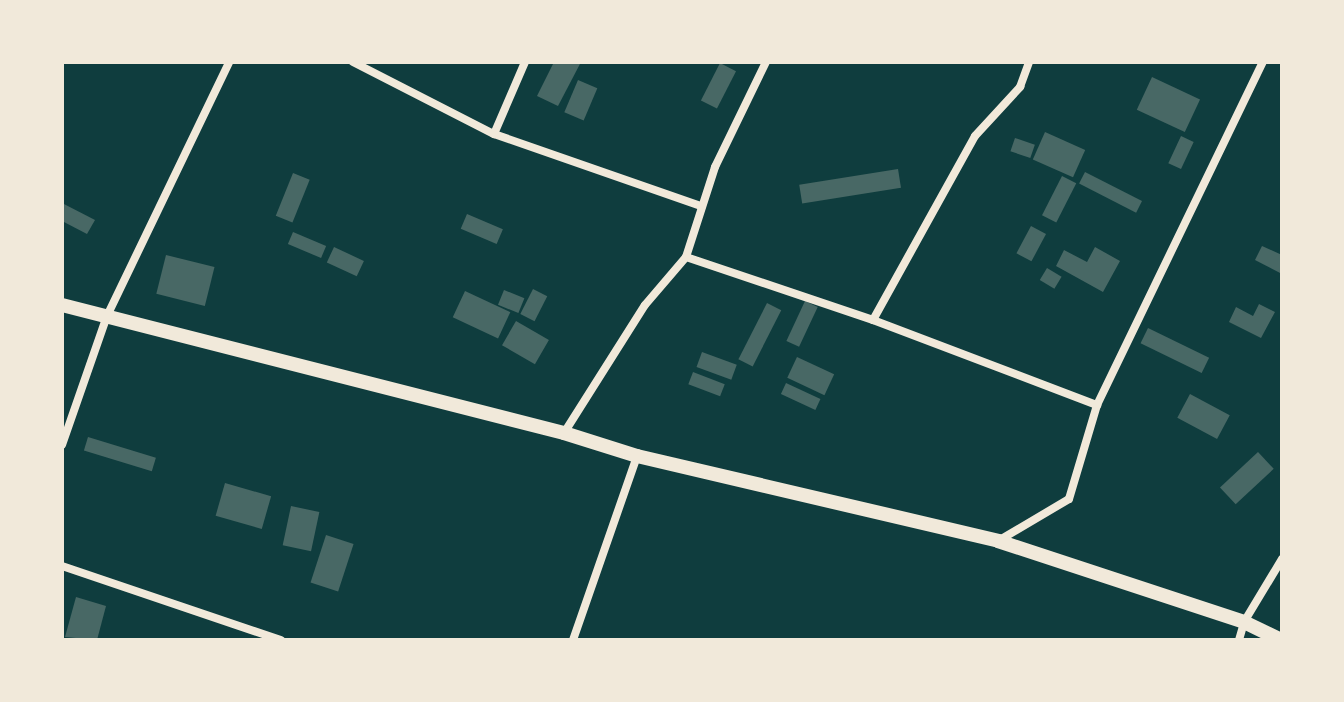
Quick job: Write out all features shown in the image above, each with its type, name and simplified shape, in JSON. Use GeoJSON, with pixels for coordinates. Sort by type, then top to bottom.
{"type":"FeatureCollection","features":[{"type":"Feature","properties":{"kind":"street"},"geometry":{"type":"LineString","coordinates":[[62,445],[107,316],[229,62]]}},
{"type":"Feature","properties":{"kind":"street"},"geometry":{"type":"LineString","coordinates":[[353,62],[494,134],[701,206]]}},
{"type":"Feature","properties":{"kind":"street"},"geometry":{"type":"LineString","coordinates":[[494,134],[525,62]]}},
{"type":"Feature","properties":{"kind":"street"},"geometry":{"type":"LineString","coordinates":[[564,433],[645,305],[686,257],[715,167],[766,62]]}},
{"type":"Feature","properties":{"kind":"street"},"geometry":{"type":"LineString","coordinates":[[873,320],[975,136],[1020,87],[1029,62]]}},
{"type":"Feature","properties":{"kind":"street"},"geometry":{"type":"LineString","coordinates":[[998,541],[1069,499],[1097,405],[1263,62]]}},
{"type":"Feature","properties":{"kind":"street"},"geometry":{"type":"LineString","coordinates":[[686,257],[873,320],[1097,405]]}},
{"type":"Feature","properties":{"kind":"street"},"geometry":{"type":"LineString","coordinates":[[62,305],[564,433],[637,456],[998,541],[1244,622],[1281,640]]}},
{"type":"Feature","properties":{"kind":"street"},"geometry":{"type":"LineString","coordinates":[[573,640],[637,456]]}},
{"type":"Feature","properties":{"kind":"street"},"geometry":{"type":"LineString","coordinates":[[1239,640],[1244,622],[1282,559]]}},
{"type":"Feature","properties":{"kind":"street"},"geometry":{"type":"LineString","coordinates":[[62,566],[281,640]]}},
{"type":"Feature","properties":{"kind":"building"},"geometry":{"type":"Polygon","coordinates":[[[554,62],[581,62],[558,106],[537,96],[554,62]]]}},
{"type":"Feature","properties":{"kind":"building"},"geometry":{"type":"Polygon","coordinates":[[[720,63],[736,71],[717,109],[701,100],[720,63]]]}},
{"type":"Feature","properties":{"kind":"building"},"geometry":{"type":"Polygon","coordinates":[[[1152,77],[1200,99],[1185,132],[1137,110],[1152,77]]]}},
{"type":"Feature","properties":{"kind":"building"},"geometry":{"type":"Polygon","coordinates":[[[578,80],[597,88],[584,120],[564,112],[578,80]]]}},
{"type":"Feature","properties":{"kind":"building"},"geometry":{"type":"Polygon","coordinates":[[[1045,132],[1085,150],[1073,177],[1033,159],[1045,132]]]}},
{"type":"Feature","properties":{"kind":"building"},"geometry":{"type":"Polygon","coordinates":[[[1181,136],[1194,142],[1181,169],[1168,163],[1181,136]]]}},
{"type":"Feature","properties":{"kind":"building"},"geometry":{"type":"Polygon","coordinates":[[[1015,138],[1035,145],[1030,158],[1010,151],[1015,138]]]}},
{"type":"Feature","properties":{"kind":"building"},"geometry":{"type":"Polygon","coordinates":[[[898,169],[901,188],[802,203],[799,185],[898,169]]]}},
{"type":"Feature","properties":{"kind":"building"},"geometry":{"type":"Polygon","coordinates":[[[1085,172],[1142,201],[1136,213],[1079,184],[1085,172]]]}},
{"type":"Feature","properties":{"kind":"building"},"geometry":{"type":"Polygon","coordinates":[[[293,173],[310,180],[292,222],[276,216],[293,173]]]}},
{"type":"Feature","properties":{"kind":"building"},"geometry":{"type":"Polygon","coordinates":[[[1062,176],[1076,183],[1056,222],[1042,215],[1062,176]]]}},
{"type":"Feature","properties":{"kind":"building"},"geometry":{"type":"Polygon","coordinates":[[[62,203],[95,220],[87,234],[62,221],[62,203]]]}},
{"type":"Feature","properties":{"kind":"building"},"geometry":{"type":"Polygon","coordinates":[[[467,214],[503,229],[497,244],[461,229],[467,214]]]}},
{"type":"Feature","properties":{"kind":"building"},"geometry":{"type":"Polygon","coordinates":[[[1031,226],[1046,234],[1031,261],[1016,253],[1031,226]]]}},
{"type":"Feature","properties":{"kind":"building"},"geometry":{"type":"Polygon","coordinates":[[[293,232],[326,246],[321,258],[288,244],[293,232]]]}},
{"type":"Feature","properties":{"kind":"building"},"geometry":{"type":"Polygon","coordinates":[[[1262,246],[1282,255],[1282,274],[1255,260],[1262,246]]]}},
{"type":"Feature","properties":{"kind":"building"},"geometry":{"type":"Polygon","coordinates":[[[334,247],[364,261],[357,276],[327,262],[334,247]]]}},
{"type":"Feature","properties":{"kind":"building"},"geometry":{"type":"Polygon","coordinates":[[[1095,247],[1120,261],[1103,292],[1056,266],[1064,250],[1087,262],[1095,247]]]}},
{"type":"Feature","properties":{"kind":"building"},"geometry":{"type":"Polygon","coordinates":[[[166,255],[215,267],[205,306],[156,294],[166,255]]]}},
{"type":"Feature","properties":{"kind":"building"},"geometry":{"type":"Polygon","coordinates":[[[1047,268],[1062,277],[1054,289],[1040,280],[1047,268]]]}},
{"type":"Feature","properties":{"kind":"building"},"geometry":{"type":"Polygon","coordinates":[[[533,289],[547,296],[535,321],[520,314],[533,289]]]}},
{"type":"Feature","properties":{"kind":"building"},"geometry":{"type":"Polygon","coordinates":[[[504,290],[524,298],[518,313],[498,305],[504,290]]]}},
{"type":"Feature","properties":{"kind":"building"},"geometry":{"type":"Polygon","coordinates":[[[465,291],[510,312],[498,338],[453,317],[465,291]]]}},
{"type":"Feature","properties":{"kind":"building"},"geometry":{"type":"Polygon","coordinates":[[[805,301],[818,307],[799,347],[786,341],[805,301]]]}},
{"type":"Feature","properties":{"kind":"building"},"geometry":{"type":"Polygon","coordinates":[[[767,303],[781,310],[753,366],[738,359],[767,303]]]}},
{"type":"Feature","properties":{"kind":"building"},"geometry":{"type":"Polygon","coordinates":[[[1259,304],[1275,312],[1261,338],[1229,322],[1236,307],[1253,316],[1259,304]]]}},
{"type":"Feature","properties":{"kind":"building"},"geometry":{"type":"Polygon","coordinates":[[[516,321],[549,340],[535,364],[502,345],[516,321]]]}},
{"type":"Feature","properties":{"kind":"building"},"geometry":{"type":"Polygon","coordinates":[[[1148,328],[1209,358],[1202,373],[1141,343],[1148,328]]]}},
{"type":"Feature","properties":{"kind":"building"},"geometry":{"type":"Polygon","coordinates":[[[702,352],[737,365],[731,380],[697,367],[702,352]]]}},
{"type":"Feature","properties":{"kind":"building"},"geometry":{"type":"Polygon","coordinates":[[[797,357],[834,374],[824,395],[787,378],[797,357]]]}},
{"type":"Feature","properties":{"kind":"building"},"geometry":{"type":"Polygon","coordinates":[[[693,372],[725,384],[720,396],[688,384],[693,372]]]}},
{"type":"Feature","properties":{"kind":"building"},"geometry":{"type":"Polygon","coordinates":[[[786,383],[820,399],[815,410],[781,394],[786,383]]]}},
{"type":"Feature","properties":{"kind":"building"},"geometry":{"type":"Polygon","coordinates":[[[1190,394],[1230,415],[1217,439],[1177,418],[1190,394]]]}},
{"type":"Feature","properties":{"kind":"building"},"geometry":{"type":"Polygon","coordinates":[[[88,437],[156,458],[152,471],[84,450],[88,437]]]}},
{"type":"Feature","properties":{"kind":"building"},"geometry":{"type":"Polygon","coordinates":[[[1258,452],[1274,469],[1236,504],[1220,487],[1258,452]]]}},
{"type":"Feature","properties":{"kind":"building"},"geometry":{"type":"Polygon","coordinates":[[[225,483],[271,496],[262,529],[216,516],[225,483]]]}},
{"type":"Feature","properties":{"kind":"building"},"geometry":{"type":"Polygon","coordinates":[[[291,506],[319,512],[311,551],[283,545],[291,506]]]}},
{"type":"Feature","properties":{"kind":"building"},"geometry":{"type":"Polygon","coordinates":[[[326,535],[354,544],[338,592],[311,583],[326,535]]]}},
{"type":"Feature","properties":{"kind":"building"},"geometry":{"type":"Polygon","coordinates":[[[76,597],[106,606],[97,640],[65,637],[76,597]]]}}]}
